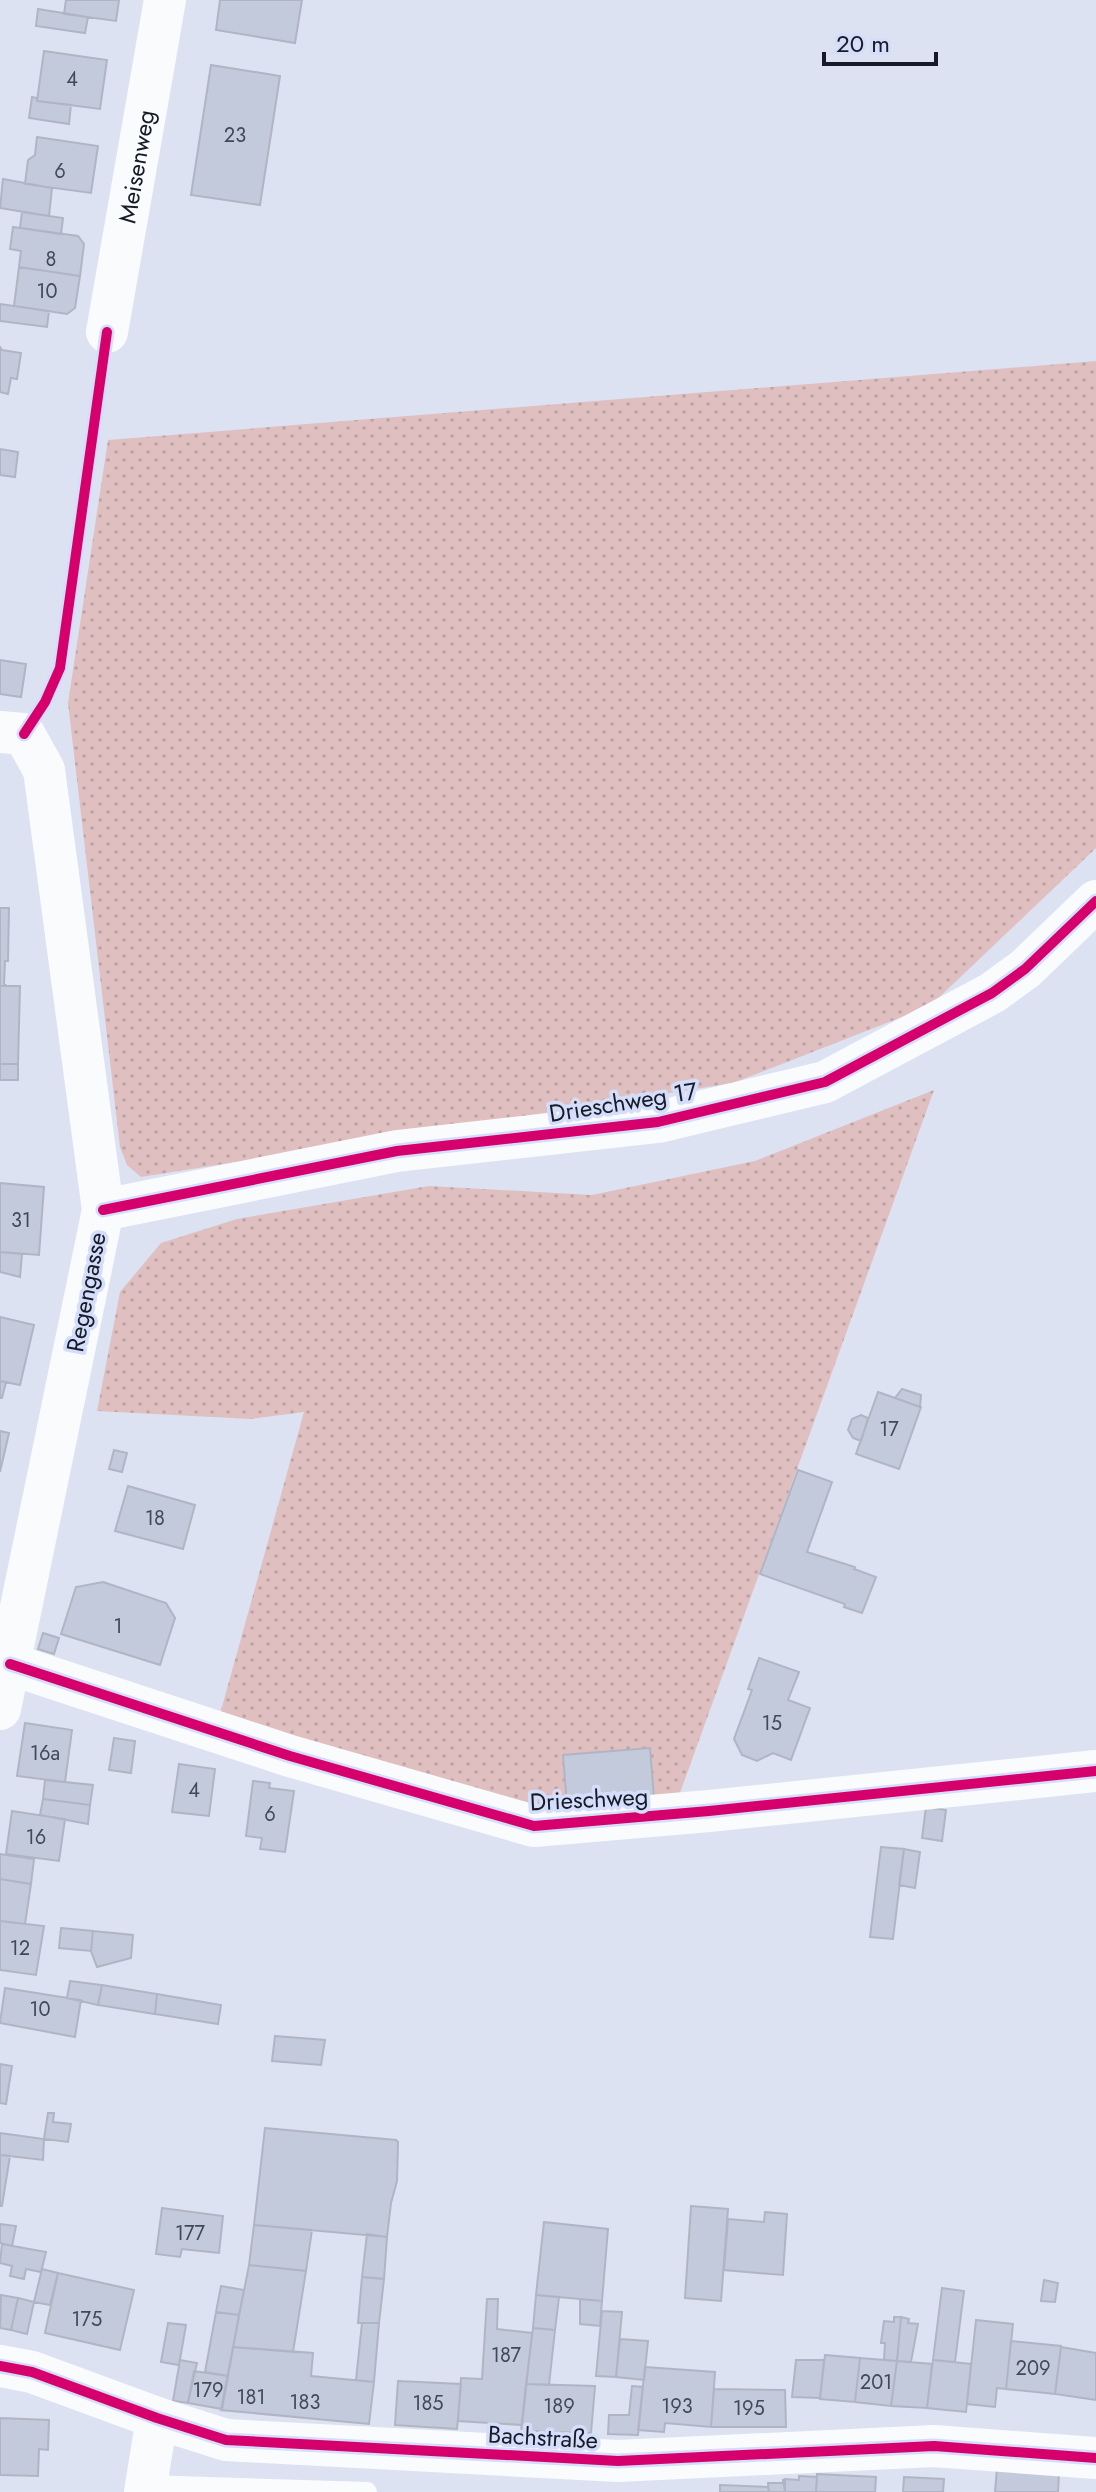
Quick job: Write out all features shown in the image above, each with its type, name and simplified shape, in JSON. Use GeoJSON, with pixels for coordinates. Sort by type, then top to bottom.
{"type":"FeatureCollection","features":[{"type":"Feature","properties":{"kind":"street","name":"Meisenweg"},"geometry":{"type":"LineString","coordinates":[[107,332],[165,0]]}},
{"type":"Feature","properties":{"kind":"street","name":"Regengasse"},"geometry":{"type":"LineString","coordinates":[[0,1709],[103,1210],[44,770],[12,733]]}},
{"type":"Feature","properties":{"kind":"street","name":"Drieschweg 17"},"geometry":{"type":"LineString","coordinates":[[103,1210],[397,1151],[658,1122],[825,1082],[992,993],[1025,969],[1096,901]]}},
{"type":"Feature","properties":{"kind":"street","name":"Drieschweg"},"geometry":{"type":"LineString","coordinates":[[10,1664],[290,1756],[534,1826],[1096,1771]]}},
{"type":"Feature","properties":{"kind":"street","name":"Bachstraße"},"geometry":{"type":"LineString","coordinates":[[0,2366],[32,2372],[226,2440],[625,2477],[934,2446],[1096,2458]]}},
{"type":"Feature","properties":{"kind":"street"},"geometry":{"type":"LineString","coordinates":[[145,2488],[157,2418]]}},
{"type":"Feature","properties":{"kind":"lane"},"geometry":{"type":"LineString","coordinates":[[145,2488],[367,2492]]}},
{"type":"Feature","properties":{"kind":"shaded area"},"geometry":{"type":"Polygon","coordinates":[[[1096,361],[1096,848],[930,1006],[733,1083],[141,1177],[127,1165],[120,1147],[68,703],[108,440],[1096,361]]]}},
{"type":"Feature","properties":{"kind":"shaded area"},"geometry":{"type":"Polygon","coordinates":[[[934,1090],[676,1804],[541,1817],[220,1714],[304,1412],[251,1419],[97,1411],[120,1292],[161,1243],[237,1219],[429,1186],[592,1195],[755,1161],[934,1090]]]}},
{"type":"Feature","properties":{"kind":"building"},"geometry":{"type":"Polygon","coordinates":[[[66,0],[119,0],[116,21],[64,14],[66,0]]]}},
{"type":"Feature","properties":{"kind":"building"},"geometry":{"type":"Polygon","coordinates":[[[220,0],[302,0],[295,43],[216,30],[220,0]]]}},
{"type":"Feature","properties":{"kind":"building"},"geometry":{"type":"Polygon","coordinates":[[[38,9],[88,17],[85,33],[36,26],[38,9]]]}},
{"type":"Feature","properties":{"kind":"building"},"geometry":{"type":"Polygon","coordinates":[[[44,51],[107,60],[100,109],[37,101],[44,51]]]}},
{"type":"Feature","properties":{"kind":"building"},"geometry":{"type":"Polygon","coordinates":[[[211,65],[280,76],[260,205],[191,195],[211,65]]]}},
{"type":"Feature","properties":{"kind":"building"},"geometry":{"type":"Polygon","coordinates":[[[32,97],[37,101],[71,105],[69,124],[29,118],[32,97]]]}},
{"type":"Feature","properties":{"kind":"building"},"geometry":{"type":"Polygon","coordinates":[[[37,137],[98,146],[91,193],[25,184],[28,160],[35,155],[37,137]]]}},
{"type":"Feature","properties":{"kind":"building"},"geometry":{"type":"Polygon","coordinates":[[[3,179],[52,188],[49,216],[0,208],[3,179]]]}},
{"type":"Feature","properties":{"kind":"building"},"geometry":{"type":"Polygon","coordinates":[[[22,212],[63,218],[61,234],[20,228],[22,212]]]}},
{"type":"Feature","properties":{"kind":"building"},"geometry":{"type":"Polygon","coordinates":[[[13,227],[78,236],[84,244],[80,276],[19,267],[21,251],[10,249],[13,227]]]}},
{"type":"Feature","properties":{"kind":"building"},"geometry":{"type":"Polygon","coordinates":[[[19,267],[80,276],[75,308],[67,314],[14,306],[19,267]]]}},
{"type":"Feature","properties":{"kind":"building"},"geometry":{"type":"Polygon","coordinates":[[[0,304],[49,311],[47,327],[0,321],[0,304]]]}},
{"type":"Feature","properties":{"kind":"building"},"geometry":{"type":"Polygon","coordinates":[[[0,347],[21,353],[17,379],[11,378],[8,394],[0,392],[0,347]]]}},
{"type":"Feature","properties":{"kind":"building"},"geometry":{"type":"Polygon","coordinates":[[[0,449],[18,452],[15,477],[0,475],[0,449]]]}},
{"type":"Feature","properties":{"kind":"building"},"geometry":{"type":"Polygon","coordinates":[[[0,660],[26,664],[21,697],[0,694],[0,660]]]}},
{"type":"Feature","properties":{"kind":"building"},"geometry":{"type":"Polygon","coordinates":[[[0,908],[9,908],[8,961],[5,961],[4,984],[7,986],[0,986],[0,908]]]}},
{"type":"Feature","properties":{"kind":"building"},"geometry":{"type":"Polygon","coordinates":[[[0,986],[20,986],[18,1064],[0,1064],[0,986]]]}},
{"type":"Feature","properties":{"kind":"building"},"geometry":{"type":"Polygon","coordinates":[[[0,1064],[18,1064],[18,1080],[0,1080],[0,1064]]]}},
{"type":"Feature","properties":{"kind":"building"},"geometry":{"type":"Polygon","coordinates":[[[0,1183],[44,1187],[39,1255],[0,1252],[0,1183]]]}},
{"type":"Feature","properties":{"kind":"building"},"geometry":{"type":"Polygon","coordinates":[[[0,1252],[22,1254],[20,1277],[0,1272],[0,1252]]]}},
{"type":"Feature","properties":{"kind":"building"},"geometry":{"type":"Polygon","coordinates":[[[0,1317],[34,1325],[20,1385],[0,1381],[0,1317]]]}},
{"type":"Feature","properties":{"kind":"building"},"geometry":{"type":"Polygon","coordinates":[[[0,1381],[6,1382],[2,1398],[0,1398],[0,1381]]]}},
{"type":"Feature","properties":{"kind":"building"},"geometry":{"type":"Polygon","coordinates":[[[902,1389],[921,1395],[920,1407],[895,1398],[902,1389]]]}},
{"type":"Feature","properties":{"kind":"building"},"geometry":{"type":"Polygon","coordinates":[[[878,1392],[921,1407],[899,1469],[856,1454],[878,1392]]]}},
{"type":"Feature","properties":{"kind":"building"},"geometry":{"type":"Polygon","coordinates":[[[861,1415],[868,1418],[861,1441],[853,1438],[848,1430],[852,1419],[861,1415]]]}},
{"type":"Feature","properties":{"kind":"building"},"geometry":{"type":"Polygon","coordinates":[[[0,1431],[9,1433],[0,1472],[0,1431]]]}},
{"type":"Feature","properties":{"kind":"building"},"geometry":{"type":"Polygon","coordinates":[[[114,1450],[127,1453],[122,1472],[109,1469],[114,1450]]]}},
{"type":"Feature","properties":{"kind":"building"},"geometry":{"type":"Polygon","coordinates":[[[798,1470],[832,1482],[807,1552],[876,1577],[862,1613],[760,1574],[798,1470]]]}},
{"type":"Feature","properties":{"kind":"building"},"geometry":{"type":"Polygon","coordinates":[[[128,1486],[195,1505],[183,1549],[115,1531],[128,1486]]]}},
{"type":"Feature","properties":{"kind":"building"},"geometry":{"type":"Polygon","coordinates":[[[103,1582],[166,1603],[175,1618],[160,1665],[61,1634],[76,1587],[103,1582]]]}},
{"type":"Feature","properties":{"kind":"building"},"geometry":{"type":"Polygon","coordinates":[[[43,1633],[59,1638],[54,1654],[38,1649],[43,1633]]]}},
{"type":"Feature","properties":{"kind":"building"},"geometry":{"type":"Polygon","coordinates":[[[759,1658],[799,1672],[788,1700],[810,1708],[791,1760],[773,1753],[757,1761],[742,1755],[734,1739],[752,1690],[748,1689],[759,1658]]]}},
{"type":"Feature","properties":{"kind":"building"},"geometry":{"type":"Polygon","coordinates":[[[25,1723],[72,1730],[65,1782],[17,1776],[25,1723]]]}},
{"type":"Feature","properties":{"kind":"building"},"geometry":{"type":"Polygon","coordinates":[[[114,1738],[135,1741],[131,1773],[109,1770],[114,1738]]]}},
{"type":"Feature","properties":{"kind":"building"},"geometry":{"type":"Polygon","coordinates":[[[650,1748],[654,1798],[567,1805],[563,1755],[650,1748]]]}},
{"type":"Feature","properties":{"kind":"building"},"geometry":{"type":"Polygon","coordinates":[[[179,1764],[215,1769],[209,1816],[172,1812],[179,1764]]]}},
{"type":"Feature","properties":{"kind":"building"},"geometry":{"type":"Polygon","coordinates":[[[45,1780],[93,1785],[90,1805],[43,1799],[45,1780]]]}},
{"type":"Feature","properties":{"kind":"building"},"geometry":{"type":"Polygon","coordinates":[[[253,1781],[270,1783],[269,1788],[294,1791],[285,1852],[260,1849],[262,1838],[246,1836],[253,1781]]]}},
{"type":"Feature","properties":{"kind":"building"},"geometry":{"type":"Polygon","coordinates":[[[43,1799],[90,1805],[88,1824],[40,1815],[43,1799]]]}},
{"type":"Feature","properties":{"kind":"building"},"geometry":{"type":"Polygon","coordinates":[[[926,1807],[946,1810],[942,1841],[922,1838],[926,1807]]]}},
{"type":"Feature","properties":{"kind":"building"},"geometry":{"type":"Polygon","coordinates":[[[12,1811],[65,1819],[59,1861],[6,1854],[12,1811]]]}},
{"type":"Feature","properties":{"kind":"building"},"geometry":{"type":"Polygon","coordinates":[[[881,1847],[904,1849],[893,1939],[870,1937],[881,1847]]]}},
{"type":"Feature","properties":{"kind":"building"},"geometry":{"type":"Polygon","coordinates":[[[904,1849],[920,1852],[915,1888],[899,1885],[904,1849]]]}},
{"type":"Feature","properties":{"kind":"building"},"geometry":{"type":"Polygon","coordinates":[[[0,1854],[34,1859],[31,1884],[0,1879],[0,1854]]]}},
{"type":"Feature","properties":{"kind":"building"},"geometry":{"type":"Polygon","coordinates":[[[0,1879],[31,1884],[25,1924],[0,1921],[0,1879]]]}},
{"type":"Feature","properties":{"kind":"building"},"geometry":{"type":"Polygon","coordinates":[[[0,1921],[44,1926],[36,1975],[0,1970],[0,1921]]]}},
{"type":"Feature","properties":{"kind":"building"},"geometry":{"type":"Polygon","coordinates":[[[61,1928],[93,1931],[91,1951],[59,1948],[61,1928]]]}},
{"type":"Feature","properties":{"kind":"building"},"geometry":{"type":"Polygon","coordinates":[[[93,1931],[133,1935],[131,1958],[97,1967],[91,1951],[93,1931]]]}},
{"type":"Feature","properties":{"kind":"building"},"geometry":{"type":"Polygon","coordinates":[[[70,1981],[102,1985],[98,2005],[67,1998],[70,1981]]]}},
{"type":"Feature","properties":{"kind":"building"},"geometry":{"type":"Polygon","coordinates":[[[102,1985],[157,1994],[155,2014],[98,2005],[102,1985]]]}},
{"type":"Feature","properties":{"kind":"building"},"geometry":{"type":"Polygon","coordinates":[[[5,1988],[81,2000],[75,2037],[0,2023],[5,1988]]]}},
{"type":"Feature","properties":{"kind":"building"},"geometry":{"type":"Polygon","coordinates":[[[157,1994],[221,2005],[218,2024],[155,2014],[157,1994]]]}},
{"type":"Feature","properties":{"kind":"building"},"geometry":{"type":"Polygon","coordinates":[[[275,2036],[325,2040],[321,2065],[272,2061],[275,2036]]]}},
{"type":"Feature","properties":{"kind":"building"},"geometry":{"type":"Polygon","coordinates":[[[0,2064],[12,2066],[6,2104],[0,2103],[0,2064]]]}},
{"type":"Feature","properties":{"kind":"building"},"geometry":{"type":"Polygon","coordinates":[[[48,2113],[54,2113],[53,2122],[71,2124],[68,2142],[44,2139],[48,2113]]]}},
{"type":"Feature","properties":{"kind":"building"},"geometry":{"type":"Polygon","coordinates":[[[265,2128],[396,2140],[397,2181],[387,2237],[254,2225],[265,2128]]]}},
{"type":"Feature","properties":{"kind":"building"},"geometry":{"type":"Polygon","coordinates":[[[0,2133],[44,2139],[43,2160],[0,2155],[0,2133]]]}},
{"type":"Feature","properties":{"kind":"building"},"geometry":{"type":"Polygon","coordinates":[[[0,2155],[10,2156],[2,2206],[0,2206],[0,2155]]]}},
{"type":"Feature","properties":{"kind":"building"},"geometry":{"type":"Polygon","coordinates":[[[691,2206],[728,2209],[721,2301],[685,2298],[691,2206]]]}},
{"type":"Feature","properties":{"kind":"building"},"geometry":{"type":"Polygon","coordinates":[[[162,2208],[223,2216],[219,2253],[182,2249],[180,2257],[156,2254],[162,2208]]]}},
{"type":"Feature","properties":{"kind":"building"},"geometry":{"type":"Polygon","coordinates":[[[765,2212],[787,2214],[783,2275],[724,2270],[728,2219],[764,2222],[765,2212]]]}},
{"type":"Feature","properties":{"kind":"building"},"geometry":{"type":"Polygon","coordinates":[[[544,2222],[608,2229],[602,2301],[536,2295],[544,2222]]]}},
{"type":"Feature","properties":{"kind":"building"},"geometry":{"type":"Polygon","coordinates":[[[0,2224],[16,2226],[12,2246],[0,2243],[0,2224]]]}},
{"type":"Feature","properties":{"kind":"building"},"geometry":{"type":"Polygon","coordinates":[[[254,2225],[312,2230],[306,2271],[249,2265],[254,2225]]]}},
{"type":"Feature","properties":{"kind":"building"},"geometry":{"type":"Polygon","coordinates":[[[367,2234],[387,2237],[384,2279],[362,2277],[367,2234]]]}},
{"type":"Feature","properties":{"kind":"building"},"geometry":{"type":"Polygon","coordinates":[[[2,2244],[46,2252],[41,2272],[26,2269],[24,2279],[10,2276],[12,2266],[0,2263],[2,2244]]]}},
{"type":"Feature","properties":{"kind":"building"},"geometry":{"type":"Polygon","coordinates":[[[249,2265],[306,2271],[293,2352],[233,2347],[249,2265]]]}},
{"type":"Feature","properties":{"kind":"building"},"geometry":{"type":"Polygon","coordinates":[[[42,2269],[58,2273],[50,2305],[34,2302],[42,2269]]]}},
{"type":"Feature","properties":{"kind":"building"},"geometry":{"type":"Polygon","coordinates":[[[58,2273],[134,2290],[120,2350],[45,2333],[58,2273]]]}},
{"type":"Feature","properties":{"kind":"building"},"geometry":{"type":"Polygon","coordinates":[[[362,2277],[384,2279],[379,2323],[358,2323],[362,2277]]]}},
{"type":"Feature","properties":{"kind":"building"},"geometry":{"type":"Polygon","coordinates":[[[1044,2280],[1058,2283],[1055,2302],[1041,2301],[1044,2280]]]}},
{"type":"Feature","properties":{"kind":"building"},"geometry":{"type":"Polygon","coordinates":[[[221,2286],[244,2290],[239,2315],[216,2312],[221,2286]]]}},
{"type":"Feature","properties":{"kind":"building"},"geometry":{"type":"Polygon","coordinates":[[[942,2288],[964,2291],[955,2362],[933,2360],[942,2288]]]}},
{"type":"Feature","properties":{"kind":"building"},"geometry":{"type":"Polygon","coordinates":[[[1,2295],[18,2298],[11,2330],[0,2328],[1,2295]]]}},
{"type":"Feature","properties":{"kind":"building"},"geometry":{"type":"Polygon","coordinates":[[[536,2295],[559,2297],[555,2330],[533,2328],[536,2295]]]}},
{"type":"Feature","properties":{"kind":"building"},"geometry":{"type":"Polygon","coordinates":[[[18,2298],[34,2302],[27,2334],[11,2330],[18,2298]]]}},
{"type":"Feature","properties":{"kind":"building"},"geometry":{"type":"Polygon","coordinates":[[[487,2299],[498,2299],[497,2329],[532,2333],[522,2425],[458,2421],[461,2378],[482,2379],[487,2299]]]}},
{"type":"Feature","properties":{"kind":"building"},"geometry":{"type":"Polygon","coordinates":[[[580,2299],[602,2301],[600,2326],[580,2324],[580,2299]]]}},
{"type":"Feature","properties":{"kind":"building"},"geometry":{"type":"Polygon","coordinates":[[[602,2311],[622,2312],[616,2377],[596,2376],[602,2311]]]}},
{"type":"Feature","properties":{"kind":"building"},"geometry":{"type":"Polygon","coordinates":[[[216,2312],[239,2315],[228,2376],[205,2372],[216,2312]]]}},
{"type":"Feature","properties":{"kind":"building"},"geometry":{"type":"Polygon","coordinates":[[[894,2317],[901,2317],[897,2361],[884,2360],[885,2343],[881,2343],[884,2321],[894,2322],[894,2317]]]}},
{"type":"Feature","properties":{"kind":"building"},"geometry":{"type":"Polygon","coordinates":[[[901,2317],[909,2319],[908,2323],[918,2324],[911,2362],[897,2361],[901,2317]]]}},
{"type":"Feature","properties":{"kind":"building"},"geometry":{"type":"Polygon","coordinates":[[[976,2320],[1013,2324],[1006,2389],[997,2388],[995,2407],[967,2404],[976,2320]]]}},
{"type":"Feature","properties":{"kind":"building"},"geometry":{"type":"Polygon","coordinates":[[[168,2323],[186,2325],[179,2365],[161,2362],[168,2323]]]}},
{"type":"Feature","properties":{"kind":"building"},"geometry":{"type":"Polygon","coordinates":[[[362,2323],[379,2323],[374,2382],[356,2380],[362,2323]]]}},
{"type":"Feature","properties":{"kind":"building"},"geometry":{"type":"Polygon","coordinates":[[[533,2328],[555,2330],[549,2385],[526,2384],[533,2328]]]}},
{"type":"Feature","properties":{"kind":"building"},"geometry":{"type":"Polygon","coordinates":[[[620,2339],[648,2341],[644,2380],[616,2377],[620,2339]]]}},
{"type":"Feature","properties":{"kind":"building"},"geometry":{"type":"Polygon","coordinates":[[[1011,2341],[1061,2346],[1055,2394],[1006,2389],[1011,2341]]]}},
{"type":"Feature","properties":{"kind":"building"},"geometry":{"type":"Polygon","coordinates":[[[233,2347],[313,2353],[311,2376],[374,2382],[369,2424],[221,2410],[233,2347]]]}},
{"type":"Feature","properties":{"kind":"building"},"geometry":{"type":"Polygon","coordinates":[[[1061,2347],[1096,2353],[1096,2400],[1055,2394],[1061,2347]]]}},
{"type":"Feature","properties":{"kind":"building"},"geometry":{"type":"Polygon","coordinates":[[[825,2355],[860,2358],[855,2402],[820,2399],[825,2355]]]}},
{"type":"Feature","properties":{"kind":"building"},"geometry":{"type":"Polygon","coordinates":[[[860,2358],[897,2361],[891,2406],[855,2402],[860,2358]]]}},
{"type":"Feature","properties":{"kind":"building"},"geometry":{"type":"Polygon","coordinates":[[[180,2360],[197,2363],[188,2403],[173,2401],[180,2360]]]}},
{"type":"Feature","properties":{"kind":"building"},"geometry":{"type":"Polygon","coordinates":[[[796,2360],[824,2360],[820,2398],[792,2397],[796,2360]]]}},
{"type":"Feature","properties":{"kind":"building"},"geometry":{"type":"Polygon","coordinates":[[[933,2360],[971,2364],[966,2412],[927,2408],[933,2360]]]}},
{"type":"Feature","properties":{"kind":"building"},"geometry":{"type":"Polygon","coordinates":[[[897,2361],[932,2364],[927,2408],[891,2406],[897,2361]]]}},
{"type":"Feature","properties":{"kind":"building"},"geometry":{"type":"Polygon","coordinates":[[[645,2367],[715,2372],[711,2427],[665,2423],[664,2432],[638,2430],[645,2367]]]}},
{"type":"Feature","properties":{"kind":"building"},"geometry":{"type":"Polygon","coordinates":[[[194,2371],[228,2376],[222,2409],[188,2403],[194,2371]]]}},
{"type":"Feature","properties":{"kind":"building"},"geometry":{"type":"Polygon","coordinates":[[[398,2381],[461,2384],[457,2429],[395,2425],[398,2381]]]}},
{"type":"Feature","properties":{"kind":"building"},"geometry":{"type":"Polygon","coordinates":[[[526,2384],[595,2386],[591,2433],[521,2431],[526,2384]]]}},
{"type":"Feature","properties":{"kind":"building"},"geometry":{"type":"Polygon","coordinates":[[[632,2386],[643,2387],[638,2435],[608,2434],[609,2415],[629,2415],[632,2386]]]}},
{"type":"Feature","properties":{"kind":"building"},"geometry":{"type":"Polygon","coordinates":[[[714,2389],[785,2390],[786,2427],[711,2427],[714,2389]]]}},
{"type":"Feature","properties":{"kind":"building"},"geometry":{"type":"Polygon","coordinates":[[[0,2418],[49,2420],[48,2450],[39,2449],[38,2476],[0,2475],[0,2418]]]}},
{"type":"Feature","properties":{"kind":"building"},"geometry":{"type":"Polygon","coordinates":[[[997,2468],[1059,2473],[1058,2492],[995,2492],[997,2468]]]}},
{"type":"Feature","properties":{"kind":"building"},"geometry":{"type":"Polygon","coordinates":[[[817,2474],[876,2477],[875,2492],[816,2492],[817,2474]]]}},
{"type":"Feature","properties":{"kind":"building"},"geometry":{"type":"Polygon","coordinates":[[[799,2476],[817,2477],[816,2492],[785,2492],[785,2479],[799,2480],[799,2476]]]}},
{"type":"Feature","properties":{"kind":"building"},"geometry":{"type":"Polygon","coordinates":[[[904,2477],[944,2479],[943,2492],[903,2492],[904,2477]]]}},
{"type":"Feature","properties":{"kind":"building"},"geometry":{"type":"Polygon","coordinates":[[[783,2479],[785,2492],[769,2492],[768,2483],[783,2483],[783,2479]]]}},
{"type":"Feature","properties":{"kind":"building"},"geometry":{"type":"Polygon","coordinates":[[[720,2485],[768,2487],[769,2492],[720,2492],[720,2485]]]}},
{"type":"Feature","properties":{"kind":"cycle path"},"geometry":{"type":"LineString","coordinates":[[24,734],[45,702],[60,668],[107,332]]}},
{"type":"Feature","properties":{"kind":"cycle path"},"geometry":{"type":"LineString","coordinates":[[103,1210],[397,1151],[658,1122],[825,1082],[992,993],[1025,969],[1096,901]]}},
{"type":"Feature","properties":{"kind":"cycle path"},"geometry":{"type":"LineString","coordinates":[[10,1664],[290,1756],[534,1826],[1096,1771]]}},
{"type":"Feature","properties":{"kind":"cycle path"},"geometry":{"type":"LineString","coordinates":[[0,2366],[32,2372],[226,2440],[618,2461],[934,2446],[1096,2458]]}}]}
